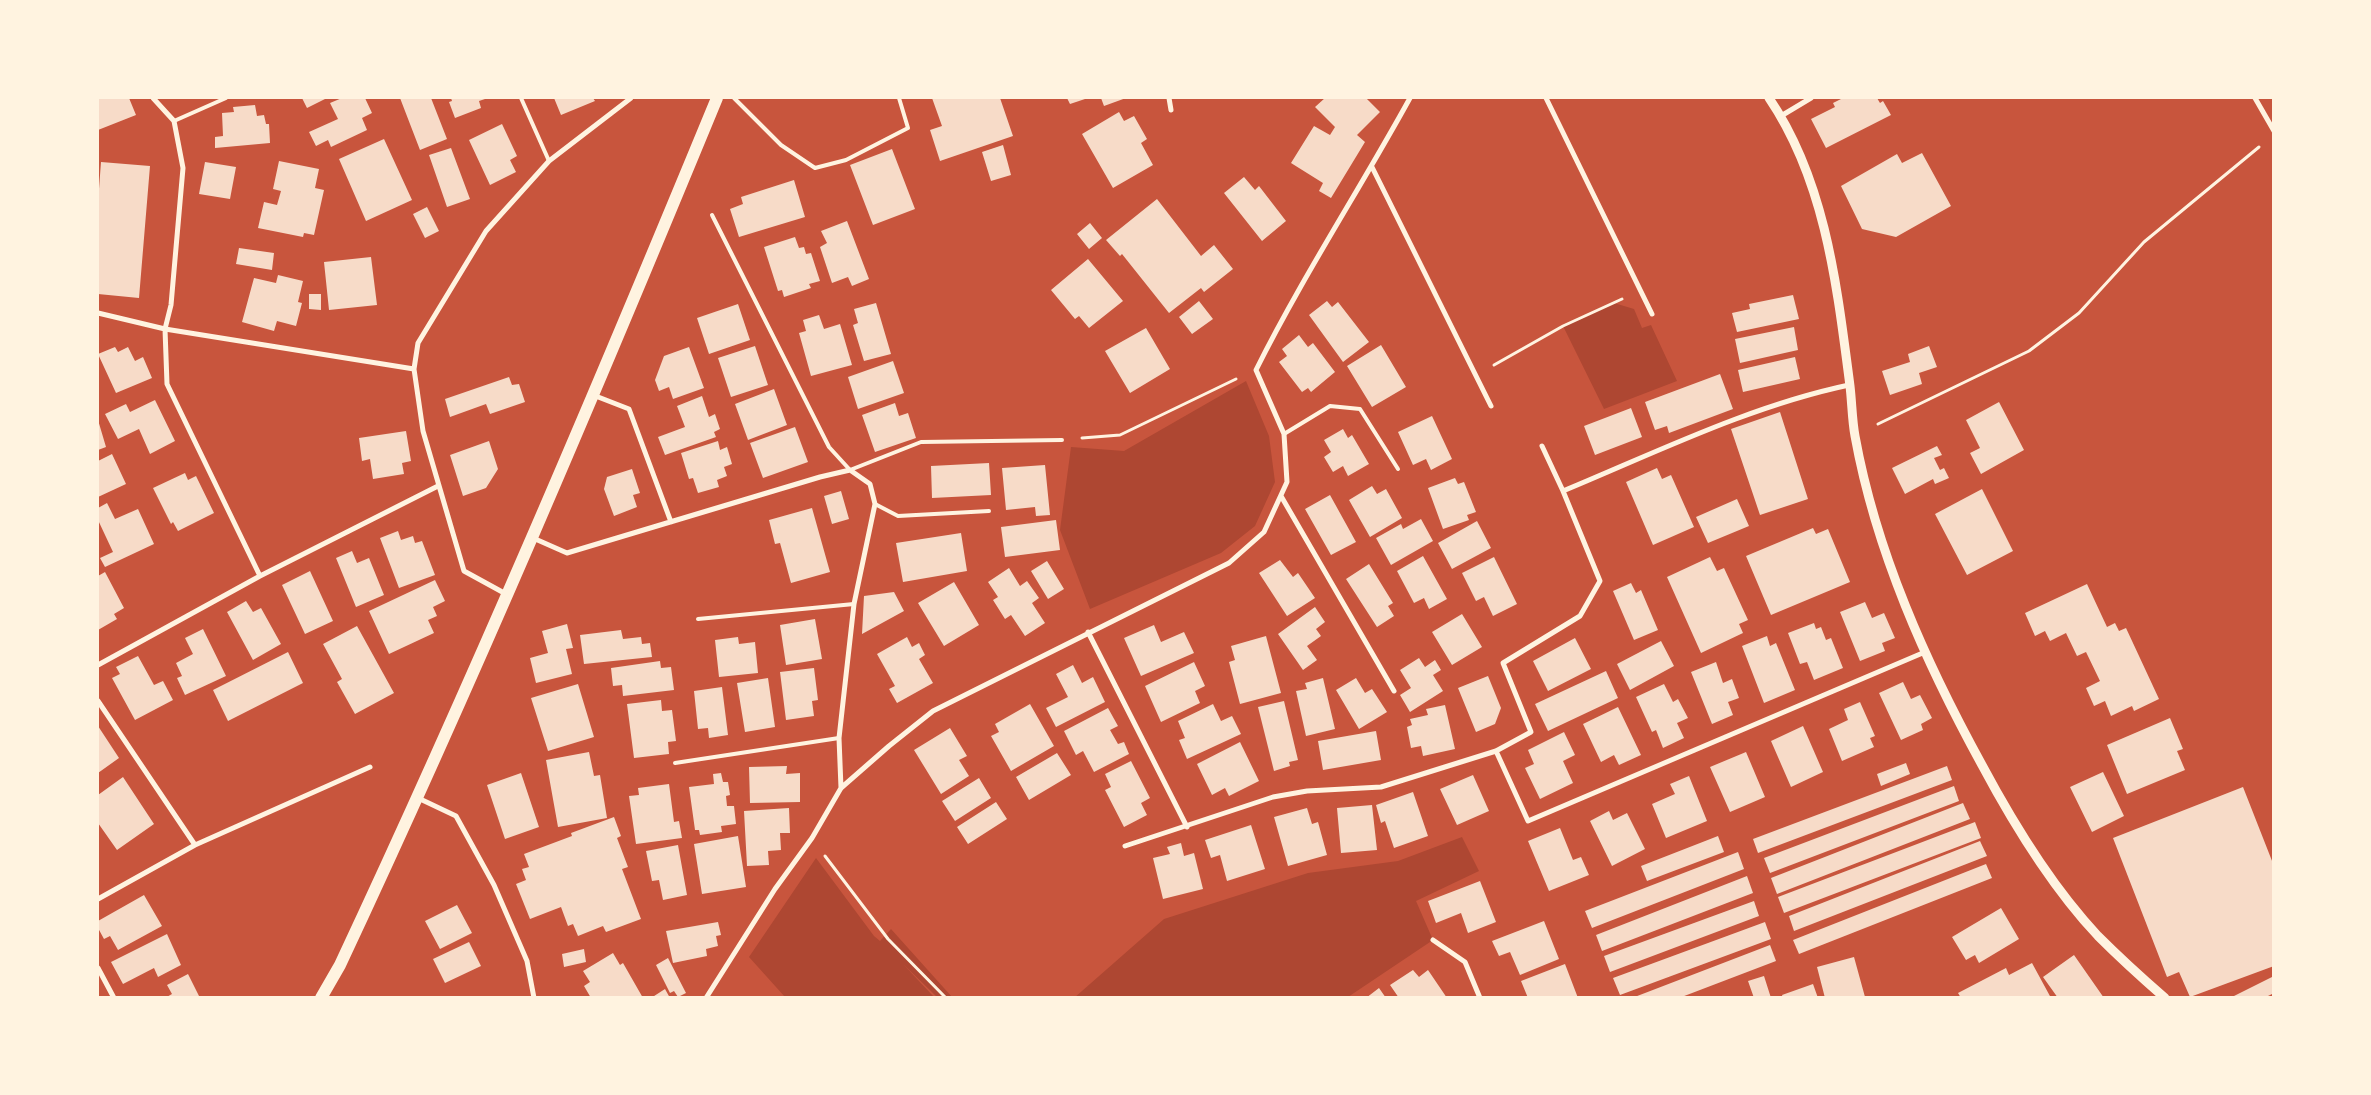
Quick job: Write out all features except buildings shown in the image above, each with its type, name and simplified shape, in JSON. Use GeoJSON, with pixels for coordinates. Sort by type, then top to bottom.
{"type":"FeatureCollection","features":[{"type":"Feature","properties":{"kind":"main road"},"geometry":{"type":"LineString","coordinates":[[321,998],[340,965],[418,798],[508,595],[717,98]]}},
{"type":"Feature","properties":{"kind":"street"},"geometry":{"type":"LineString","coordinates":[[153,98],[174,121],[183,168],[171,306],[165,329],[167,384],[260,576]]}},
{"type":"Feature","properties":{"kind":"street"},"geometry":{"type":"LineString","coordinates":[[508,595],[464,571],[423,431],[414,369],[418,343],[486,231],[549,161],[630,98]]}},
{"type":"Feature","properties":{"kind":"street"},"geometry":{"type":"LineString","coordinates":[[1169,98],[1172,110]]}},
{"type":"Feature","properties":{"kind":"street"},"geometry":{"type":"LineString","coordinates":[[706,998],[775,889],[812,838],[841,788],[933,711],[1088,632],[1229,564],[1264,532],[1287,482],[1284,434],[1256,370],[1287,307],[1372,166],[1410,98]]}},
{"type":"Feature","properties":{"kind":"street"},"geometry":{"type":"LineString","coordinates":[[1546,98],[1652,314]]}},
{"type":"Feature","properties":{"kind":"street"},"geometry":{"type":"LineString","coordinates":[[1769,98],[1781,116],[1801,155],[1828,239],[1850,385],[1855,435],[1868,498],[1925,652],[1965,734],[2004,807],[2050,877],[2098,935],[2165,998]]}},
{"type":"Feature","properties":{"kind":"street"},"geometry":{"type":"LineString","coordinates":[[1781,116],[1811,98]]}},
{"type":"Feature","properties":{"kind":"street"},"geometry":{"type":"LineString","coordinates":[[2255,98],[2274,132]]}},
{"type":"Feature","properties":{"kind":"street"},"geometry":{"type":"LineString","coordinates":[[1372,166],[1491,406]]}},
{"type":"Feature","properties":{"kind":"street"},"geometry":{"type":"LineString","coordinates":[[98,313],[165,329],[414,369]]}},
{"type":"Feature","properties":{"kind":"street"},"geometry":{"type":"LineString","coordinates":[[1563,491],[1763,408],[1814,392],[1850,385]]}},
{"type":"Feature","properties":{"kind":"street"},"geometry":{"type":"LineString","coordinates":[[592,395],[629,409],[671,522]]}},
{"type":"Feature","properties":{"kind":"street"},"geometry":{"type":"LineString","coordinates":[[1124,846],[1272,797],[1307,791],[1381,787],[1496,751],[1531,732],[1503,663],[1580,616],[1600,581],[1563,491],[1542,446]]}},
{"type":"Feature","properties":{"kind":"street"},"geometry":{"type":"LineString","coordinates":[[533,538],[567,552],[820,477],[850,470],[870,484],[875,504],[854,604],[839,738],[841,788]]}},
{"type":"Feature","properties":{"kind":"street"},"geometry":{"type":"LineString","coordinates":[[98,665],[260,576],[438,486]]}},
{"type":"Feature","properties":{"kind":"street"},"geometry":{"type":"LineString","coordinates":[[1281,496],[1394,691]]}},
{"type":"Feature","properties":{"kind":"street"},"geometry":{"type":"LineString","coordinates":[[1088,632],[1187,826]]}},
{"type":"Feature","properties":{"kind":"street"},"geometry":{"type":"LineString","coordinates":[[1496,751],[1528,821],[1925,652]]}},
{"type":"Feature","properties":{"kind":"street"},"geometry":{"type":"LineString","coordinates":[[98,701],[195,845]]}},
{"type":"Feature","properties":{"kind":"street"},"geometry":{"type":"LineString","coordinates":[[98,899],[195,845],[370,767]]}},
{"type":"Feature","properties":{"kind":"street"},"geometry":{"type":"LineString","coordinates":[[418,798],[456,816],[498,893],[526,960],[534,998]]}},
{"type":"Feature","properties":{"kind":"street"},"geometry":{"type":"LineString","coordinates":[[1433,940],[1465,962],[1480,998]]}},
{"type":"Feature","properties":{"kind":"street"},"geometry":{"type":"LineString","coordinates":[[98,968],[114,998]]}},
{"type":"Feature","properties":{"kind":"lane"},"geometry":{"type":"LineString","coordinates":[[174,121],[226,98]]}},
{"type":"Feature","properties":{"kind":"lane"},"geometry":{"type":"LineString","coordinates":[[521,98],[549,161]]}},
{"type":"Feature","properties":{"kind":"lane"},"geometry":{"type":"LineString","coordinates":[[734,98],[781,145],[815,168],[846,160],[908,128],[899,98]]}},
{"type":"Feature","properties":{"kind":"lane"},"geometry":{"type":"LineString","coordinates":[[712,215],[830,447],[850,470],[921,442],[1062,440]]}},
{"type":"Feature","properties":{"kind":"lane"},"geometry":{"type":"LineString","coordinates":[[1284,434],[1330,406],[1360,409],[1398,469]]}},
{"type":"Feature","properties":{"kind":"lane"},"geometry":{"type":"LineString","coordinates":[[875,504],[898,516],[989,511]]}},
{"type":"Feature","properties":{"kind":"lane"},"geometry":{"type":"LineString","coordinates":[[698,619],[854,604]]}},
{"type":"Feature","properties":{"kind":"lane"},"geometry":{"type":"LineString","coordinates":[[676,763],[839,738]]}},
{"type":"Feature","properties":{"kind":"path"},"geometry":{"type":"LineString","coordinates":[[1855,435],[2029,351],[2079,313],[2144,242],[2266,142]]}},
{"type":"Feature","properties":{"kind":"path"},"geometry":{"type":"LineString","coordinates":[[1476,374],[1563,326],[1641,291]]}},
{"type":"Feature","properties":{"kind":"path"},"geometry":{"type":"LineString","coordinates":[[1062,440],[1120,435],[1256,370]]}},
{"type":"Feature","properties":{"kind":"path"},"geometry":{"type":"LineString","coordinates":[[812,838],[888,939],[946,998]]}},
{"type":"Feature","properties":{"kind":"shaded area"},"geometry":{"type":"Polygon","coordinates":[[[1614,303],[1634,309],[1642,328],[1651,325],[1677,381],[1604,409],[1563,326],[1614,303]]]}},
{"type":"Feature","properties":{"kind":"shaded area"},"geometry":{"type":"Polygon","coordinates":[[[1246,381],[1269,436],[1275,482],[1255,526],[1221,553],[1090,609],[1060,530],[1071,447],[1124,451],[1246,381]]]}},
{"type":"Feature","properties":{"kind":"shaded area"},"geometry":{"type":"Polygon","coordinates":[[[1462,837],[1479,871],[1416,901],[1433,940],[1348,997],[1074,998],[1164,919],[1308,873],[1398,861],[1462,837]]]}},
{"type":"Feature","properties":{"kind":"shaded area"},"geometry":{"type":"Polygon","coordinates":[[[816,858],[874,936],[880,941],[891,929],[952,997],[937,997],[903,964],[934,997],[785,997],[749,957],[816,858]]]}}]}
